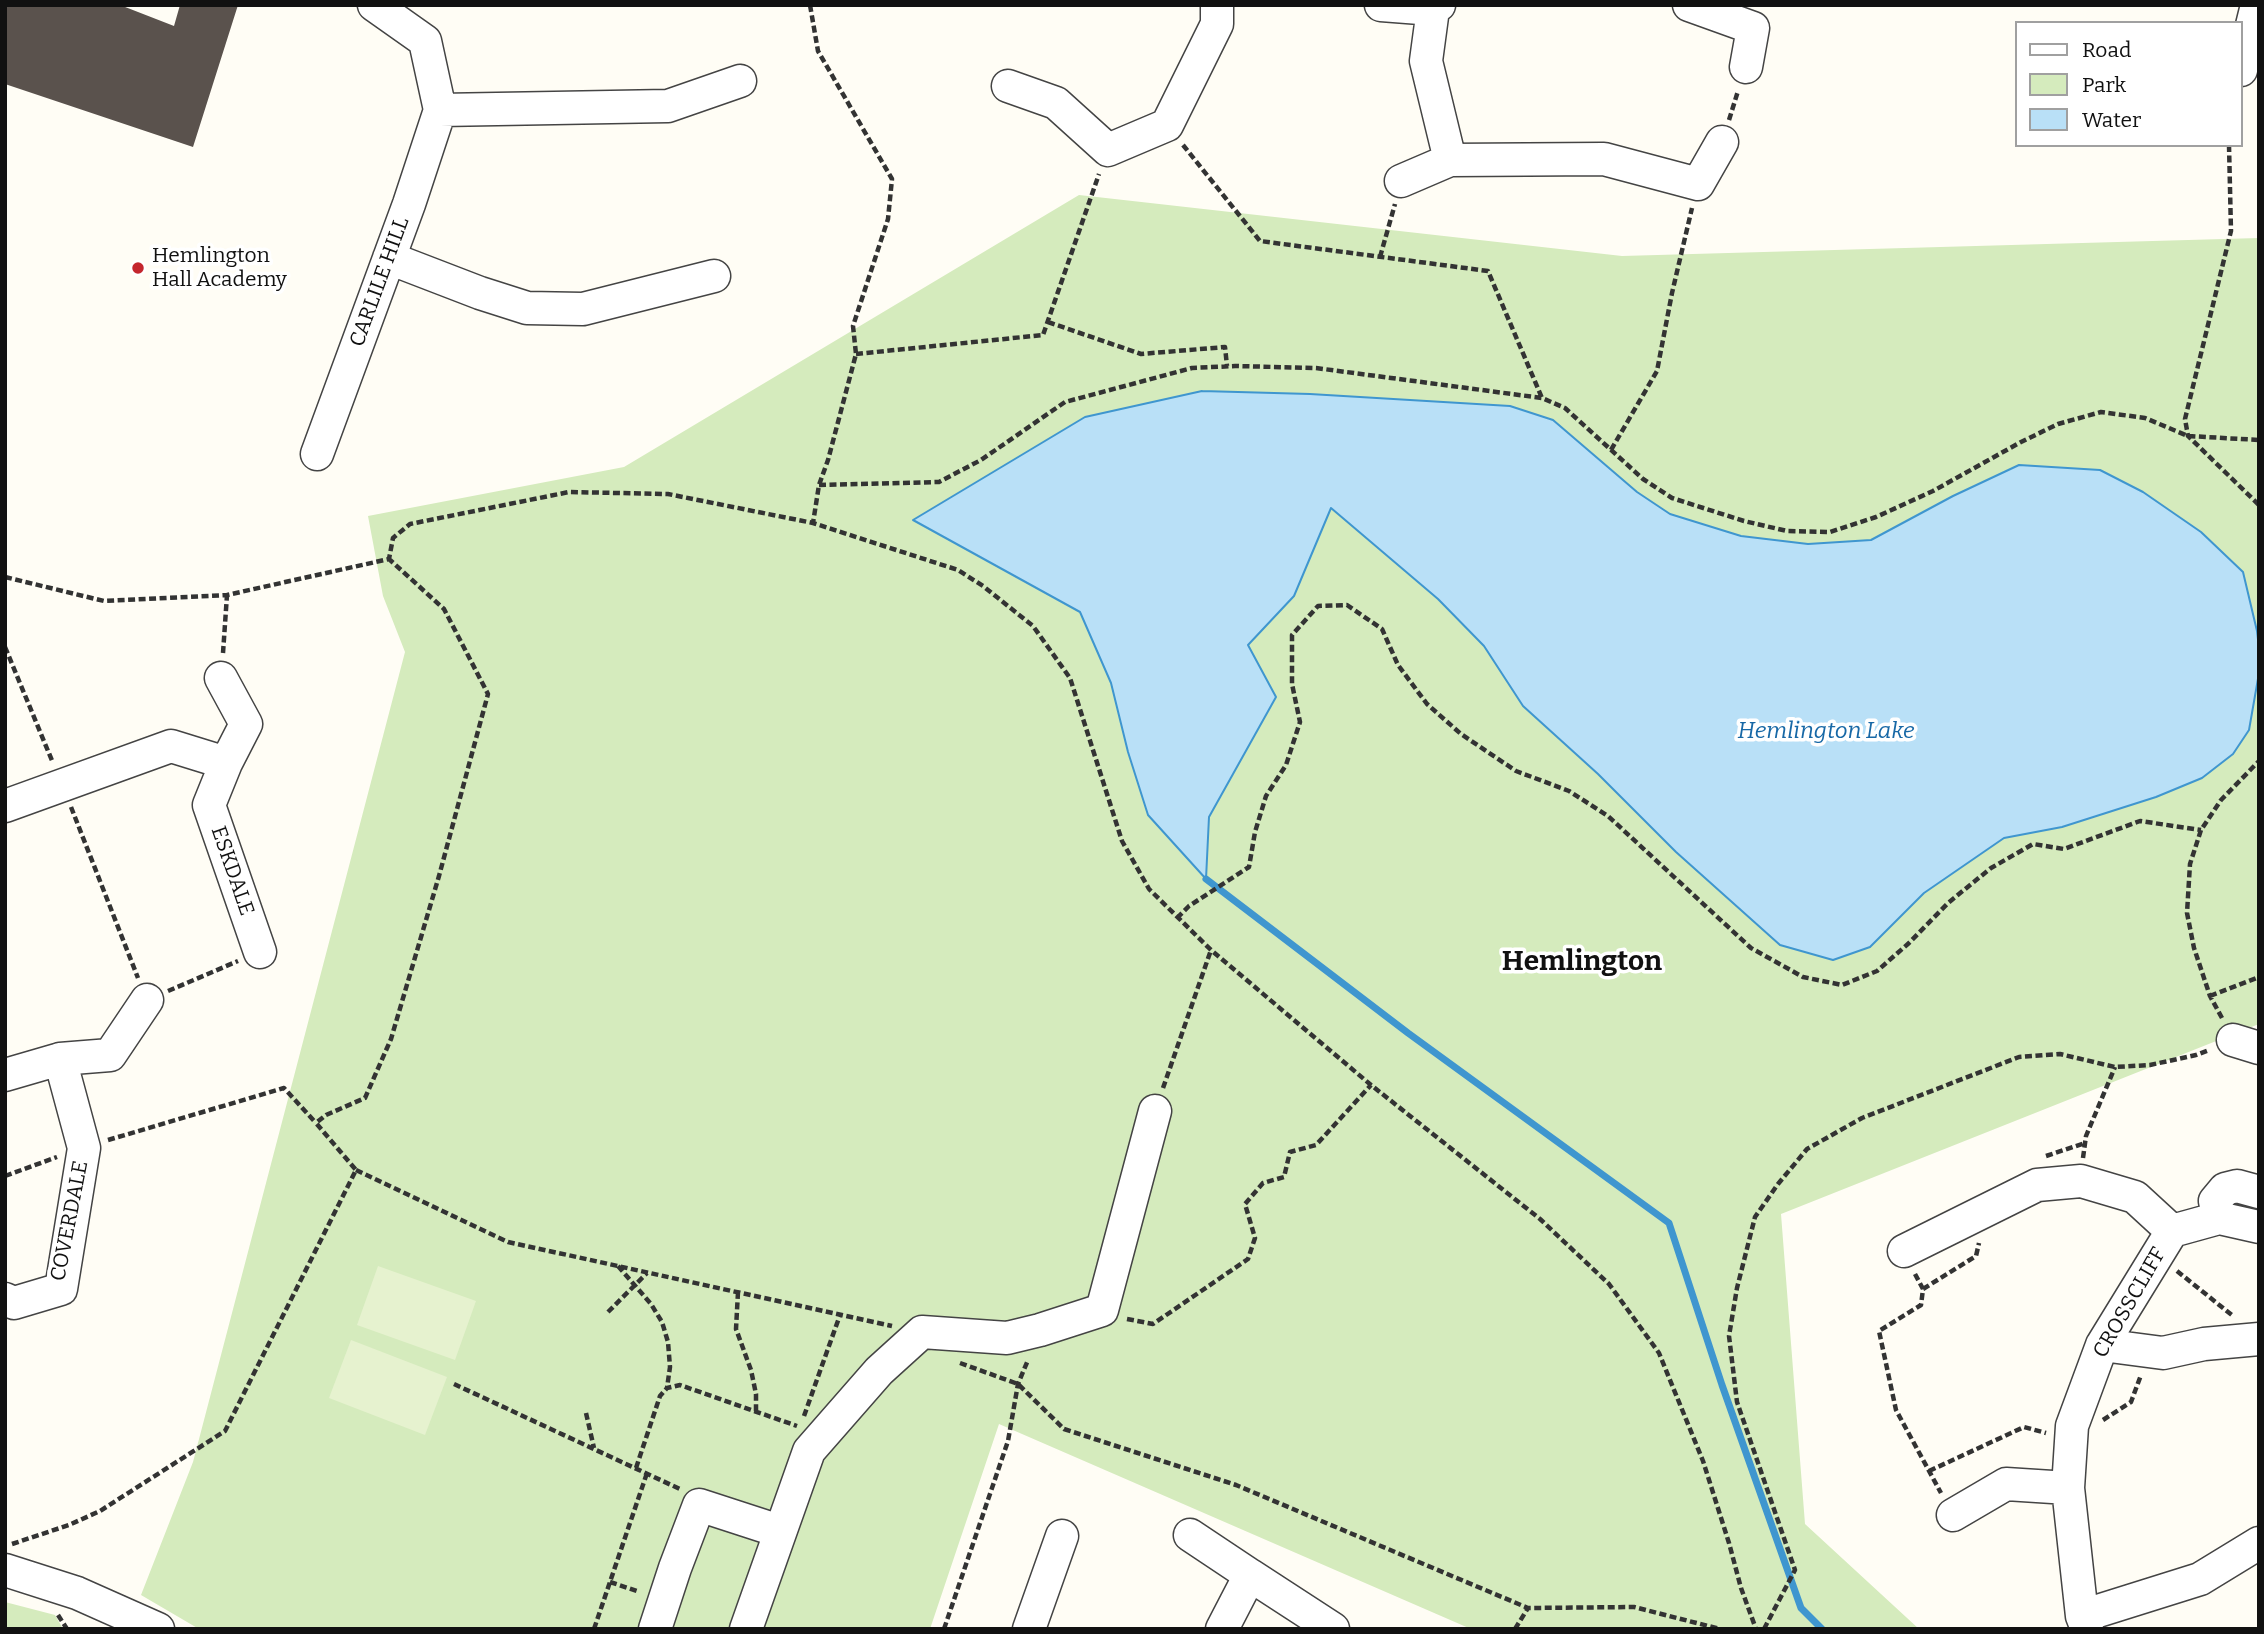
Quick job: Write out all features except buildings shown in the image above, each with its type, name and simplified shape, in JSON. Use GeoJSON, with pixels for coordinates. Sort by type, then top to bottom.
{"type":"FeatureCollection","features":[{"type":"Feature","properties":{"kind":"street"},"geometry":{"type":"LineString","coordinates":[[374,5],[425,41],[440,110],[668,106],[740,81]]}},
{"type":"Feature","properties":{"kind":"street"},"geometry":{"type":"LineString","coordinates":[[1007,86],[1056,103],[1108,150],[1167,125],[1217,24],[1217,5]]}},
{"type":"Feature","properties":{"kind":"street"},"geometry":{"type":"LineString","coordinates":[[1381,5],[1436,7],[1426,61],[1450,160]]}},
{"type":"Feature","properties":{"kind":"street"},"geometry":{"type":"LineString","coordinates":[[1689,5],[1753,28],[1746,67]]}},
{"type":"Feature","properties":{"kind":"street"},"geometry":{"type":"LineString","coordinates":[[2243,62],[2257,5]]}},
{"type":"Feature","properties":{"kind":"street","name":"CARLILE HILL"},"geometry":{"type":"LineString","coordinates":[[317,454],[440,110]]}},
{"type":"Feature","properties":{"kind":"street"},"geometry":{"type":"LineString","coordinates":[[1401,181],[1450,160],[1604,159],[1698,184],[1722,142]]}},
{"type":"Feature","properties":{"kind":"street"},"geometry":{"type":"LineString","coordinates":[[389,258],[527,308],[583,309],[714,275]]}},
{"type":"Feature","properties":{"kind":"street","name":"ESKDALE"},"geometry":{"type":"LineString","coordinates":[[221,678],[246,724],[209,805],[260,951]]}},
{"type":"Feature","properties":{"kind":"street"},"geometry":{"type":"LineString","coordinates":[[5,806],[171,746],[226,763]]}},
{"type":"Feature","properties":{"kind":"street"},"geometry":{"type":"LineString","coordinates":[[5,1074],[60,1059],[110,1055],[147,1000]]}},
{"type":"Feature","properties":{"kind":"street","name":"COVERDALE"},"geometry":{"type":"LineString","coordinates":[[5,1299],[14,1303],[61,1289],[84,1147],[60,1059]]}},
{"type":"Feature","properties":{"kind":"street"},"geometry":{"type":"LineString","coordinates":[[746,1629],[809,1451],[879,1371],[922,1332],[1007,1338],[1102,1310],[1155,1111]]}},
{"type":"Feature","properties":{"kind":"street"},"geometry":{"type":"LineString","coordinates":[[1905,1251],[2036,1185],[2081,1181],[2135,1197],[2164,1243]]}},
{"type":"Feature","properties":{"kind":"street"},"geometry":{"type":"LineString","coordinates":[[2219,1219],[2215,1201],[2225,1189],[2237,1186],[2259,1192]]}},
{"type":"Feature","properties":{"kind":"street","name":"CROSSCLIFF"},"geometry":{"type":"LineString","coordinates":[[2084,1622],[2068,1488],[2072,1426],[2102,1345],[2164,1243],[2219,1219],[2259,1227]]}},
{"type":"Feature","properties":{"kind":"street"},"geometry":{"type":"LineString","coordinates":[[2102,1345],[2163,1353],[2204,1344],[2258,1339]]}},
{"type":"Feature","properties":{"kind":"street"},"geometry":{"type":"LineString","coordinates":[[1953,1515],[2006,1483],[2068,1488]]}},
{"type":"Feature","properties":{"kind":"street"},"geometry":{"type":"LineString","coordinates":[[655,1629],[699,1505],[779,1531]]}},
{"type":"Feature","properties":{"kind":"street"},"geometry":{"type":"LineString","coordinates":[[1190,1535],[1333,1629]]}},
{"type":"Feature","properties":{"kind":"street"},"geometry":{"type":"LineString","coordinates":[[1028,1629],[1062,1536]]}},
{"type":"Feature","properties":{"kind":"street"},"geometry":{"type":"LineString","coordinates":[[2084,1622],[2200,1579],[2259,1543]]}},
{"type":"Feature","properties":{"kind":"street"},"geometry":{"type":"LineString","coordinates":[[5,1570],[77,1592],[158,1629]]}},
{"type":"Feature","properties":{"kind":"street"},"geometry":{"type":"LineString","coordinates":[[1222,1629],[1250,1576]]}},
{"type":"Feature","properties":{"kind":"path"},"geometry":{"type":"LineString","coordinates":[[810,5],[818,51],[892,180],[888,219],[853,326],[856,354],[819,485],[813,523]]}},
{"type":"Feature","properties":{"kind":"path"},"geometry":{"type":"LineString","coordinates":[[1722,142],[1746,67]]}},
{"type":"Feature","properties":{"kind":"path"},"geometry":{"type":"LineString","coordinates":[[1167,125],[1260,241],[1488,271],[1542,398]]}},
{"type":"Feature","properties":{"kind":"path"},"geometry":{"type":"LineString","coordinates":[[2229,147],[2231,231],[2185,419],[2188,436],[2259,505]]}},
{"type":"Feature","properties":{"kind":"path"},"geometry":{"type":"LineString","coordinates":[[856,354],[1043,335],[1108,150]]}},
{"type":"Feature","properties":{"kind":"path"},"geometry":{"type":"LineString","coordinates":[[1380,257],[1401,181]]}},
{"type":"Feature","properties":{"kind":"path"},"geometry":{"type":"LineString","coordinates":[[1611,450],[1657,371],[1698,184]]}},
{"type":"Feature","properties":{"kind":"path"},"geometry":{"type":"LineString","coordinates":[[1047,322],[1142,354],[1225,347],[1227,366]]}},
{"type":"Feature","properties":{"kind":"path"},"geometry":{"type":"LineString","coordinates":[[819,485],[939,482],[981,460],[1065,402],[1192,369],[1227,366],[1316,368],[1542,398],[1565,408],[1643,479],[1672,498],[1744,521],[1787,530],[1830,532],[1876,517],[1933,491],[2058,424],[2101,412],[2146,418],[2188,436],[2259,440]]}},
{"type":"Feature","properties":{"kind":"path"},"geometry":{"type":"LineString","coordinates":[[389,559],[393,538],[410,524],[569,492],[668,494],[813,523],[958,570],[983,586],[1033,626],[1070,678],[1122,841],[1149,889],[1211,950],[1371,1085],[1540,1219],[1609,1284],[1659,1353],[1703,1461],[1756,1629]]}},
{"type":"Feature","properties":{"kind":"path"},"geometry":{"type":"LineString","coordinates":[[5,577],[104,601],[227,595],[389,559]]}},
{"type":"Feature","properties":{"kind":"path"},"geometry":{"type":"LineString","coordinates":[[316,1123],[326,1115],[365,1097],[391,1039],[488,694],[444,609],[389,559]]}},
{"type":"Feature","properties":{"kind":"path"},"geometry":{"type":"LineString","coordinates":[[221,678],[227,595]]}},
{"type":"Feature","properties":{"kind":"path"},"geometry":{"type":"LineString","coordinates":[[1177,918],[1189,906],[1249,867],[1255,832],[1266,796],[1286,765],[1300,722],[1292,684],[1292,635],[1318,606],[1347,605],[1382,629],[1398,665],[1427,704],[1461,734],[1516,771],[1569,791],[1608,816],[1751,948],[1804,977],[1842,985],[1877,971],[1948,903],[1991,868],[2032,845],[2064,849],[2140,821],[2202,830]]}},
{"type":"Feature","properties":{"kind":"path"},"geometry":{"type":"LineString","coordinates":[[5,647],[147,1000],[260,951]]}},
{"type":"Feature","properties":{"kind":"path"},"geometry":{"type":"LineString","coordinates":[[1766,1627],[1795,1570],[1737,1402],[1729,1336],[1737,1288],[1755,1217],[1807,1149],[1862,1118],[2019,1057],[2060,1054],[2115,1067],[2150,1065],[2246,1044],[2210,996],[2194,948],[2187,913],[2190,864],[2202,830],[2221,800],[2259,761]]}},
{"type":"Feature","properties":{"kind":"path"},"geometry":{"type":"LineString","coordinates":[[1155,1111],[1211,950]]}},
{"type":"Feature","properties":{"kind":"path"},"geometry":{"type":"LineString","coordinates":[[2210,996],[2259,977]]}},
{"type":"Feature","properties":{"kind":"path"},"geometry":{"type":"LineString","coordinates":[[2081,1181],[2086,1136],[2115,1067]]}},
{"type":"Feature","properties":{"kind":"path"},"geometry":{"type":"LineString","coordinates":[[1102,1310],[1153,1324],[1248,1259],[1255,1238],[1245,1204],[1263,1183],[1284,1177],[1290,1152],[1316,1145],[1371,1085]]}},
{"type":"Feature","properties":{"kind":"path"},"geometry":{"type":"LineString","coordinates":[[5,1176],[84,1147],[284,1088],[356,1170],[509,1242],[922,1332]]}},
{"type":"Feature","properties":{"kind":"path"},"geometry":{"type":"LineString","coordinates":[[5,1546],[69,1525],[100,1511],[225,1431],[356,1170]]}},
{"type":"Feature","properties":{"kind":"path"},"geometry":{"type":"LineString","coordinates":[[2164,1243],[2258,1339]]}},
{"type":"Feature","properties":{"kind":"path"},"geometry":{"type":"LineString","coordinates":[[1905,1251],[1923,1289],[1921,1305],[1879,1331],[1896,1410],[1953,1515]]}},
{"type":"Feature","properties":{"kind":"path"},"geometry":{"type":"LineString","coordinates":[[618,1266],[636,1284],[662,1322],[668,1342],[670,1367],[667,1388],[660,1396],[636,1468]]}},
{"type":"Feature","properties":{"kind":"path"},"geometry":{"type":"LineString","coordinates":[[608,1312],[648,1272]]}},
{"type":"Feature","properties":{"kind":"path"},"geometry":{"type":"LineString","coordinates":[[738,1292],[736,1329],[751,1370],[756,1394],[756,1412]]}},
{"type":"Feature","properties":{"kind":"path"},"geometry":{"type":"LineString","coordinates":[[944,1629],[1008,1440],[1018,1384],[1040,1330]]}},
{"type":"Feature","properties":{"kind":"path"},"geometry":{"type":"LineString","coordinates":[[950,1359],[1018,1384],[1064,1429],[1236,1485],[1528,1608],[1634,1607],[1720,1629]]}},
{"type":"Feature","properties":{"kind":"path"},"geometry":{"type":"LineString","coordinates":[[454,1384],[691,1494],[699,1505]]}},
{"type":"Feature","properties":{"kind":"path"},"geometry":{"type":"LineString","coordinates":[[667,1388],[680,1385],[823,1436]]}},
{"type":"Feature","properties":{"kind":"path"},"geometry":{"type":"LineString","coordinates":[[586,1413],[594,1449]]}},
{"type":"Feature","properties":{"kind":"path"},"geometry":{"type":"LineString","coordinates":[[594,1629],[647,1473]]}},
{"type":"Feature","properties":{"kind":"path"},"geometry":{"type":"LineString","coordinates":[[610,1581],[637,1591]]}},
{"type":"Feature","properties":{"kind":"path"},"geometry":{"type":"LineString","coordinates":[[1515,1629],[1528,1608]]}},
{"type":"Feature","properties":{"kind":"path"},"geometry":{"type":"LineString","coordinates":[[58,1614],[67,1629]]}},
{"type":"Feature","properties":{"kind":"green space"},"geometry":{"type":"Polygon","coordinates":[[[1079,195],[1622,256],[2259,238],[2259,1024],[1781,1214],[1805,1524],[1919,1629],[1471,1629],[999,1424],[930,1629],[199,1629],[141,1595],[193,1462],[405,652],[383,596],[368,516],[624,467],[1079,195]]]}},
{"type":"Feature","properties":{"kind":"green space"},"geometry":{"type":"Polygon","coordinates":[[[378,1266],[476,1301],[455,1360],[357,1325],[378,1266]]]}},
{"type":"Feature","properties":{"kind":"green space"},"geometry":{"type":"Polygon","coordinates":[[[351,1340],[447,1377],[425,1435],[329,1398],[351,1340]]]}},
{"type":"Feature","properties":{"kind":"green space"},"geometry":{"type":"Polygon","coordinates":[[[5,1602],[55,1615],[63,1629],[5,1629],[5,1602]]]}},
{"type":"Feature","properties":{"kind":"water","name":"Hemlington Lake"},"geometry":{"type":"Polygon","coordinates":[[[1202,391],[1310,394],[1510,406],[1553,420],[1637,492],[1670,514],[1741,536],[1808,544],[1871,540],[1953,496],[2019,465],[2100,470],[2143,492],[2201,532],[2243,572],[2259,648],[2259,673],[2249,730],[2233,754],[2202,778],[2156,797],[2062,827],[2004,838],[1924,893],[1870,947],[1833,960],[1780,945],[1676,852],[1598,774],[1523,706],[1484,646],[1438,599],[1331,508],[1294,596],[1248,645],[1276,697],[1209,817],[1206,879],[1148,815],[1128,752],[1111,683],[1080,612],[913,520],[1085,417],[1202,391]]]}},
{"type":"Feature","properties":{"kind":"waterway"},"geometry":{"type":"LineString","coordinates":[[1206,879],[1408,1033],[1669,1223],[1722,1385],[1801,1608],[1822,1629]]}},
{"type":"Feature","properties":{"kind":"place","name":"Hemlington Hall Academy"},"geometry":{"type":"Point","coordinates":[138,268]}},
{"type":"Feature","properties":{"kind":"district","name":"Hemlington"},"geometry":{"type":"Point","coordinates":[1582,962]}}]}
